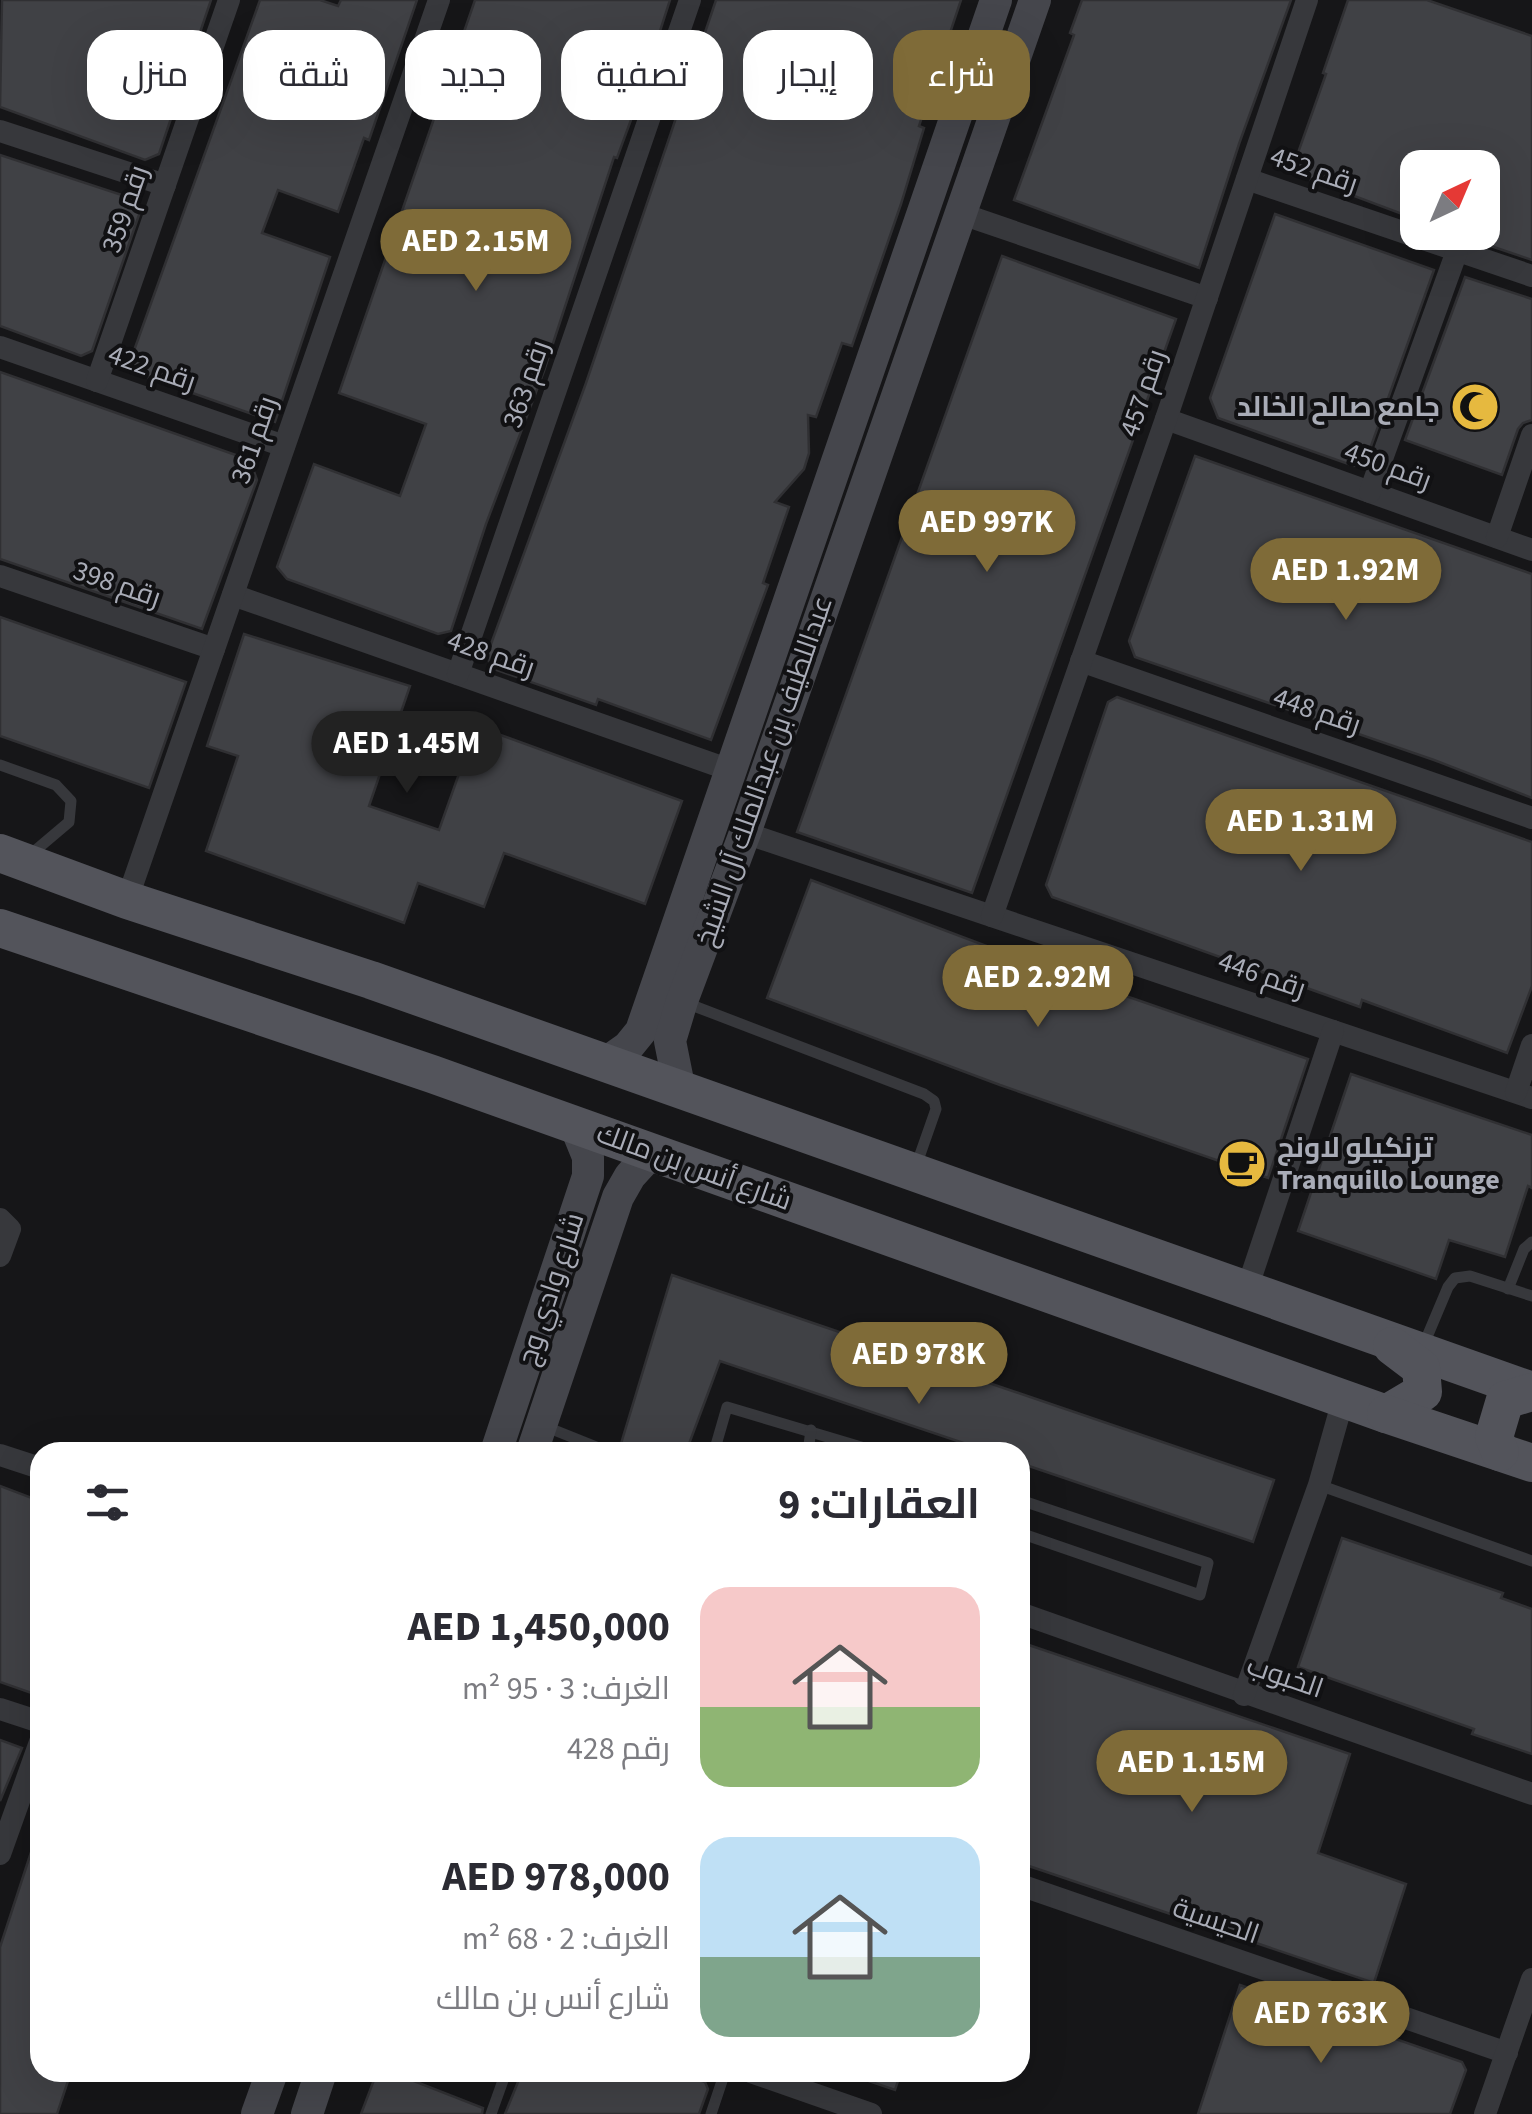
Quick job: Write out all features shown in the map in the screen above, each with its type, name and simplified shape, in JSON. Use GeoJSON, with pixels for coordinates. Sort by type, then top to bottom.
{"type":"FeatureCollection","features":[{"type":"Feature","properties":{"kind":"main road","name":"شارع أنس بن مالك"},"geometry":{"type":"LineString","coordinates":[[12,857],[1532,1391]]}},
{"type":"Feature","properties":{"kind":"main road","name":"شارع أنس بن مالك"},"geometry":{"type":"LineString","coordinates":[[0,928],[575,1125],[1343,1400],[1516,1458]]}},
{"type":"Feature","properties":{"kind":"main road","name":"شارع أنس بن مالك"},"geometry":{"type":"LineString","coordinates":[[1385,1340],[1421,1368],[1422,1392],[1386,1414]]}},
{"type":"Feature","properties":{"kind":"main road","name":"شارع أنس بن مالك"},"geometry":{"type":"LineString","coordinates":[[1516,1458],[1494,1436],[1505,1400],[1532,1391]]}},
{"type":"Feature","properties":{"kind":"street","name":"رقم 359"},"geometry":{"type":"LineString","coordinates":[[97,381],[229,0]]}},
{"type":"Feature","properties":{"kind":"street","name":"رقم 361"},"geometry":{"type":"LineString","coordinates":[[127,900],[439,0]]}},
{"type":"Feature","properties":{"kind":"street","name":"رقم 363"},"geometry":{"type":"LineString","coordinates":[[458,674],[690,0]]}},
{"type":"Feature","properties":{"kind":"street","name":"عبداللطيف بن عبدالملك آل الشيخ"},"geometry":{"type":"LineString","coordinates":[[680,1090],[670,1041],[677,988],[730,770],[996,0]]}},
{"type":"Feature","properties":{"kind":"street","name":"عبداللطيف بن عبدالملك آل الشيخ"},"geometry":{"type":"LineString","coordinates":[[604,1064],[628,1047],[677,988],[745,833],[958,213],[1036,0]]}},
{"type":"Feature","properties":{"kind":"street","name":"رقم 457"},"geometry":{"type":"LineString","coordinates":[[992,916],[1166,419],[1306,0]]}},
{"type":"Feature","properties":{"kind":"street"},"geometry":{"type":"LineString","coordinates":[[0,130],[165,185]]}},
{"type":"Feature","properties":{"kind":"street","name":"رقم 452"},"geometry":{"type":"LineString","coordinates":[[1246,179],[1532,276]]}},
{"type":"Feature","properties":{"kind":"street"},"geometry":{"type":"LineString","coordinates":[[958,213],[1207,298]]}},
{"type":"Feature","properties":{"kind":"street"},"geometry":{"type":"LineString","coordinates":[[1370,492],[1457,251]]}},
{"type":"Feature","properties":{"kind":"street","name":"رقم 422"},"geometry":{"type":"LineString","coordinates":[[0,347],[284,446]]}},
{"type":"Feature","properties":{"kind":"street","name":"رقم 450"},"geometry":{"type":"LineString","coordinates":[[1166,419],[1532,550]]}},
{"type":"Feature","properties":{"kind":"street"},"geometry":{"type":"LineString","coordinates":[[1497,537],[1532,434]]}},
{"type":"Feature","properties":{"kind":"street","name":"رقم 398"},"geometry":{"type":"LineString","coordinates":[[0,576],[214,649]]}},
{"type":"Feature","properties":{"kind":"street","name":"رقم 428"},"geometry":{"type":"LineString","coordinates":[[233,595],[730,770]]}},
{"type":"Feature","properties":{"kind":"street","name":"رقم 448"},"geometry":{"type":"LineString","coordinates":[[1081,661],[1532,818]]}},
{"type":"Feature","properties":{"kind":"street"},"geometry":{"type":"LineString","coordinates":[[749,713],[781,724]]}},
{"type":"Feature","properties":{"kind":"street","name":"رقم 446"},"geometry":{"type":"LineString","coordinates":[[745,833],[1524,1095]]}},
{"type":"Feature","properties":{"kind":"street"},"geometry":{"type":"LineString","coordinates":[[1246,1292],[1333,1031]]}},
{"type":"Feature","properties":{"kind":"street"},"geometry":{"type":"LineString","coordinates":[[1524,1095],[1532,1045]]}},
{"type":"Feature","properties":{"kind":"street","name":"شارع وادي وج"},"geometry":{"type":"LineString","coordinates":[[536,1439],[590,1224],[589,1167],[575,1125]]}},
{"type":"Feature","properties":{"kind":"street","name":"شارع وادي وج"},"geometry":{"type":"LineString","coordinates":[[500,1442],[590,1224],[652,1152]]}},
{"type":"Feature","properties":{"kind":"street"},"geometry":{"type":"LineString","coordinates":[[0,1220],[10,1229],[0,1256]]}},
{"type":"Feature","properties":{"kind":"street"},"geometry":{"type":"LineString","coordinates":[[1244,1694],[1319,1485],[1343,1400]]}},
{"type":"Feature","properties":{"kind":"street"},"geometry":{"type":"LineString","coordinates":[[0,1455],[30,1465]]}},
{"type":"Feature","properties":{"kind":"street","name":"الخبوب"},"geometry":{"type":"LineString","coordinates":[[1030,1617],[1532,1794]]}},
{"type":"Feature","properties":{"kind":"street"},"geometry":{"type":"LineString","coordinates":[[0,1709],[30,1719]]}},
{"type":"Feature","properties":{"kind":"street"},"geometry":{"type":"LineString","coordinates":[[0,1854],[30,1770]]}},
{"type":"Feature","properties":{"kind":"street","name":"الحيسية"},"geometry":{"type":"LineString","coordinates":[[1030,1888],[1507,2053]]}},
{"type":"Feature","properties":{"kind":"street"},"geometry":{"type":"LineString","coordinates":[[1485,2114],[1532,1979]]}},
{"type":"Feature","properties":{"kind":"street"},"geometry":{"type":"LineString","coordinates":[[257,2114],[268,2082]]}},
{"type":"Feature","properties":{"kind":"street"},"geometry":{"type":"LineString","coordinates":[[307,2114],[318,2082]]}},
{"type":"Feature","properties":{"kind":"street"},"geometry":{"type":"LineString","coordinates":[[780,2082],[871,2114]]}},
{"type":"Feature","properties":{"kind":"lane"},"geometry":{"type":"LineString","coordinates":[[0,765],[56,784],[72,801],[70,822],[12,857]]}},
{"type":"Feature","properties":{"kind":"lane"},"geometry":{"type":"LineString","coordinates":[[677,988],[934,1101],[936,1109],[913,1174]]}},
{"type":"Feature","properties":{"kind":"lane"},"geometry":{"type":"LineString","coordinates":[[1508,1289],[1524,1249],[1532,1242]]}},
{"type":"Feature","properties":{"kind":"lane"},"geometry":{"type":"LineString","coordinates":[[1421,1353],[1448,1287],[1456,1278],[1470,1276],[1532,1296]]}},
{"type":"Feature","properties":{"kind":"lane"},"geometry":{"type":"LineString","coordinates":[[717,1442],[727,1408],[848,1442]]}},
{"type":"Feature","properties":{"kind":"lane"},"geometry":{"type":"LineString","coordinates":[[809,1442],[811,1430]]}},
{"type":"Feature","properties":{"kind":"lane"},"geometry":{"type":"LineString","coordinates":[[1319,1485],[1532,1561]]}},
{"type":"Feature","properties":{"kind":"lane"},"geometry":{"type":"LineString","coordinates":[[1030,1503],[1208,1563],[1200,1595],[1030,1536]]}},
{"type":"Feature","properties":{"kind":"lane"},"geometry":{"type":"LineString","coordinates":[[491,2114],[502,2082]]}},
{"type":"Feature","properties":{"kind":"lane"},"geometry":{"type":"LineString","coordinates":[[711,2114],[722,2082]]}},
{"type":"Feature","properties":{"kind":"building"},"geometry":{"type":"Polygon","coordinates":[[[2,0],[211,0],[201,30],[87,30],[87,120],[170,120],[159,154],[145,160],[0,107],[2,0]]]}},
{"type":"Feature","properties":{"kind":"building"},"geometry":{"type":"Polygon","coordinates":[[[260,0],[320,0],[338,6],[341,0],[417,0],[385,93],[385,30],[249,30],[260,0]]]}},
{"type":"Feature","properties":{"kind":"building"},"geometry":{"type":"Polygon","coordinates":[[[475,0],[670,0],[660,30],[561,30],[561,120],[631,120],[617,158],[614,157],[544,371],[486,524],[451,631],[438,634],[287,579],[277,567],[314,464],[400,496],[426,424],[339,393],[433,120],[541,120],[541,30],[465,30],[475,0]]]}},
{"type":"Feature","properties":{"kind":"building"},"geometry":{"type":"Polygon","coordinates":[[[716,0],[961,0],[951,30],[893,30],[893,120],[921,120],[919,126],[924,128],[852,346],[842,343],[816,417],[808,415],[809,453],[804,469],[775,502],[789,507],[763,583],[768,585],[711,740],[598,699],[596,705],[491,668],[487,655],[586,383],[675,120],[723,120],[723,30],[706,30],[716,0]]]}},
{"type":"Feature","properties":{"kind":"building"},"geometry":{"type":"Polygon","coordinates":[[[1082,0],[1291,0],[1199,268],[1014,200],[1074,35],[1070,33],[1082,0]]]}},
{"type":"Feature","properties":{"kind":"building"},"geometry":{"type":"Polygon","coordinates":[[[1348,0],[1427,0],[1532,36],[1532,260],[1500,249],[1500,150],[1400,150],[1400,213],[1301,176],[1294,164],[1326,74],[1323,73],[1348,0]]]}},
{"type":"Feature","properties":{"kind":"building"},"geometry":{"type":"Polygon","coordinates":[[[243,47],[243,120],[376,120],[369,140],[364,138],[338,212],[278,190],[262,233],[330,257],[275,422],[127,370],[217,120],[223,120],[223,103],[243,47]]]}},
{"type":"Feature","properties":{"kind":"building"},"geometry":{"type":"Polygon","coordinates":[[[0,155],[134,199],[140,212],[92,351],[81,356],[0,326],[0,155]]]}},
{"type":"Feature","properties":{"kind":"building"},"geometry":{"type":"Polygon","coordinates":[[[1275,214],[1434,270],[1365,463],[1354,466],[1218,418],[1210,398],[1275,214]]]}},
{"type":"Feature","properties":{"kind":"building"},"geometry":{"type":"Polygon","coordinates":[[[1002,256],[1176,319],[972,893],[797,832],[1002,256]]]}},
{"type":"Feature","properties":{"kind":"building"},"geometry":{"type":"Polygon","coordinates":[[[1465,277],[1532,299],[1532,420],[1518,429],[1502,475],[1405,440],[1465,277]]]}},
{"type":"Feature","properties":{"kind":"building"},"geometry":{"type":"Polygon","coordinates":[[[0,372],[250,460],[257,480],[202,629],[0,559],[0,372]]]}},
{"type":"Feature","properties":{"kind":"building"},"geometry":{"type":"Polygon","coordinates":[[[1195,456],[1532,574],[1532,798],[1434,760],[1135,657],[1129,641],[1195,456]]]}},
{"type":"Feature","properties":{"kind":"building"},"geometry":{"type":"Polygon","coordinates":[[[0,617],[186,682],[149,788],[0,736],[0,617]]]}},
{"type":"Feature","properties":{"kind":"building"},"geometry":{"type":"Polygon","coordinates":[[[244,634],[410,686],[369,806],[439,830],[476,726],[682,801],[645,904],[504,853],[484,907],[418,883],[404,923],[206,851],[238,756],[207,746],[244,634]]]}},
{"type":"Feature","properties":{"kind":"building"},"geometry":{"type":"Polygon","coordinates":[[[1117,697],[1532,842],[1532,986],[1507,1053],[1362,1000],[1360,1007],[1052,897],[1046,885],[1108,702],[1117,697]]]}},
{"type":"Feature","properties":{"kind":"building"},"geometry":{"type":"Polygon","coordinates":[[[811,880],[1045,968],[1308,1059],[1268,1178],[1000,1085],[767,998],[811,880]]]}},
{"type":"Feature","properties":{"kind":"building"},"geometry":{"type":"Polygon","coordinates":[[[1351,1074],[1532,1135],[1532,1188],[1528,1186],[1505,1257],[1449,1240],[1436,1279],[1298,1231],[1351,1074]]]}},
{"type":"Feature","properties":{"kind":"building"},"geometry":{"type":"Polygon","coordinates":[[[672,1275],[1274,1480],[1253,1542],[1030,1466],[1030,1442],[960,1442],[720,1361],[690,1442],[622,1442],[672,1275]]]}},
{"type":"Feature","properties":{"kind":"building"},"geometry":{"type":"Polygon","coordinates":[[[0,1486],[30,1497],[30,1693],[0,1682],[0,1486]]]}},
{"type":"Feature","properties":{"kind":"building"},"geometry":{"type":"Polygon","coordinates":[[[1342,1538],[1503,1593],[1501,1598],[1532,1609],[1532,1754],[1472,1734],[1474,1729],[1298,1667],[1342,1538]]]}},
{"type":"Feature","properties":{"kind":"building"},"geometry":{"type":"Polygon","coordinates":[[[1030,1645],[1350,1754],[1318,1853],[1406,1884],[1374,1983],[1030,1866],[1030,1645]]]}},
{"type":"Feature","properties":{"kind":"building"},"geometry":{"type":"Polygon","coordinates":[[[0,1740],[22,1748],[0,1801],[0,1740]]]}},
{"type":"Feature","properties":{"kind":"building"},"geometry":{"type":"Polygon","coordinates":[[[30,1855],[30,2082],[68,2082],[57,2114],[0,2114],[0,1947],[30,1855]]]}},
{"type":"Feature","properties":{"kind":"building"},"geometry":{"type":"Polygon","coordinates":[[[1240,1985],[1462,2062],[1466,2070],[1450,2114],[1198,2114],[1240,1985]]]}},
{"type":"Feature","properties":{"kind":"building"},"geometry":{"type":"Polygon","coordinates":[[[373,2082],[417,2082],[483,2108],[482,2114],[361,2114],[373,2082]]]}},
{"type":"Feature","properties":{"kind":"building"},"geometry":{"type":"Polygon","coordinates":[[[518,2082],[705,2082],[708,2089],[699,2114],[505,2114],[518,2082]]]}},
{"type":"Feature","properties":{"kind":"building"},"geometry":{"type":"Polygon","coordinates":[[[872,2082],[898,2082],[895,2090],[872,2082]]]}},
{"type":"Feature","properties":{"kind":"place","name":"جامع صالح الخالد"},"geometry":{"type":"Point","coordinates":[1475,407]}},
{"type":"Feature","properties":{"kind":"place","name":"ترنكيلو لاونج Tranquillo Lounge"},"geometry":{"type":"Point","coordinates":[1242,1164]}}]}
